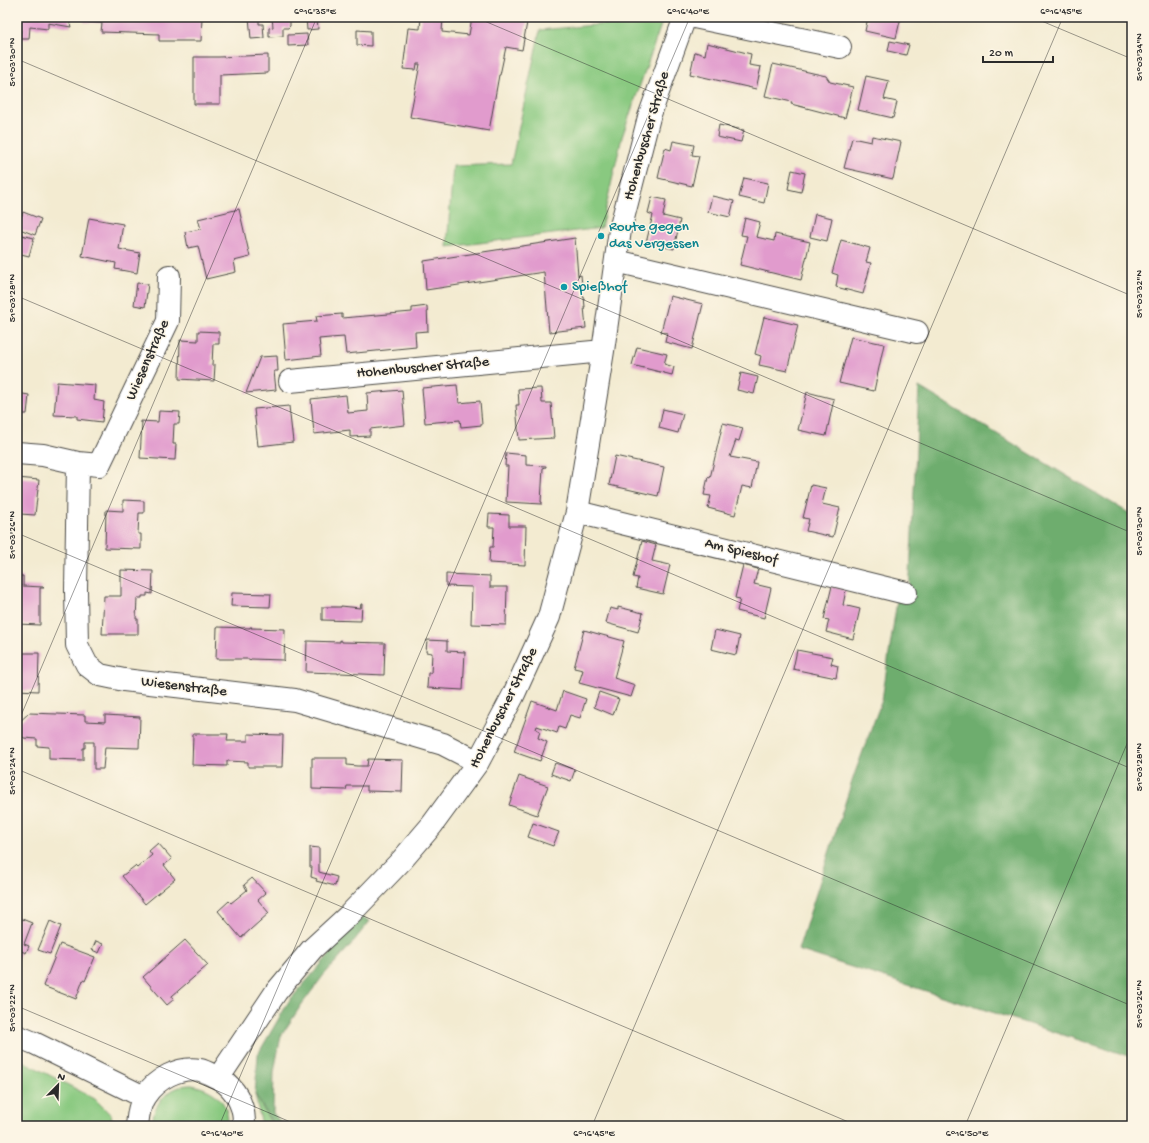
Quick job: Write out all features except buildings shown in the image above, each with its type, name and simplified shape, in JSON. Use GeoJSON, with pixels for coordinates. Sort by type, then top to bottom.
{"type":"FeatureCollection","features":[{"type":"Feature","properties":{"kind":"street","name":"Hohenbuscher Straße"},"geometry":{"type":"LineString","coordinates":[[219,1077],[280,987],[312,949],[349,915],[402,860],[432,825],[478,762],[514,696],[549,617],[577,512],[603,351],[620,230],[649,117],[685,17]]}},
{"type":"Feature","properties":{"kind":"street"},"geometry":{"type":"LineString","coordinates":[[694,17],[840,47]]}},
{"type":"Feature","properties":{"kind":"street"},"geometry":{"type":"LineString","coordinates":[[616,261],[917,332]]}},
{"type":"Feature","properties":{"kind":"street","name":"Wiesenstraße"},"geometry":{"type":"LineString","coordinates":[[17,452],[43,455],[78,463],[99,464],[168,321],[169,276]]}},
{"type":"Feature","properties":{"kind":"street","name":"Hohenbuscher Straße"},"geometry":{"type":"LineString","coordinates":[[290,381],[603,351]]}},
{"type":"Feature","properties":{"kind":"street","name":"Wiesenstraße"},"geometry":{"type":"LineString","coordinates":[[78,463],[76,590],[77,645],[87,665],[100,675],[124,680],[295,700],[443,744],[478,762]]}},
{"type":"Feature","properties":{"kind":"street","name":"Am Spieshof"},"geometry":{"type":"LineString","coordinates":[[577,512],[906,593]]}},
{"type":"Feature","properties":{"kind":"street"},"geometry":{"type":"LineString","coordinates":[[17,1036],[144,1097]]}},
{"type":"Feature","properties":{"kind":"street"},"geometry":{"type":"LineString","coordinates":[[137,1126],[138,1116],[144,1097],[160,1079],[186,1070],[200,1070],[219,1077],[230,1086],[236,1094],[243,1109],[244,1126]]}},
{"type":"Feature","properties":{"kind":"green space"},"geometry":{"type":"Polygon","coordinates":[[[663,19],[622,137],[601,228],[447,247],[453,166],[511,164],[540,30],[663,19]]]}},
{"type":"Feature","properties":{"kind":"green space"},"geometry":{"type":"Polygon","coordinates":[[[919,387],[1132,515],[1132,1057],[798,950],[853,778],[882,700],[898,594],[909,595],[919,387]]]}},
{"type":"Feature","properties":{"kind":"green space"},"geometry":{"type":"Polygon","coordinates":[[[362,917],[370,921],[323,976],[281,1036],[274,1072],[273,1113],[284,1126],[274,1126],[255,1094],[258,1054],[289,1001],[362,917]]]}},
{"type":"Feature","properties":{"kind":"green space"},"geometry":{"type":"Polygon","coordinates":[[[17,1058],[95,1099],[111,1115],[114,1126],[17,1126],[17,1058]]]}},
{"type":"Feature","properties":{"kind":"green space"},"geometry":{"type":"Polygon","coordinates":[[[192,1085],[207,1090],[219,1098],[226,1110],[228,1126],[153,1126],[154,1113],[163,1097],[174,1089],[192,1085]]]}},
{"type":"Feature","properties":{"kind":"green space"},"geometry":{"type":"Polygon","coordinates":[[[255,1094],[272,1125],[274,1126],[262,1126],[255,1094]]]}},
{"type":"Feature","properties":{"kind":"place","name":"Route gegen das Vergessen"},"geometry":{"type":"Point","coordinates":[601,236]}},
{"type":"Feature","properties":{"kind":"place","name":"Spießhof"},"geometry":{"type":"Point","coordinates":[564,287]}}]}
